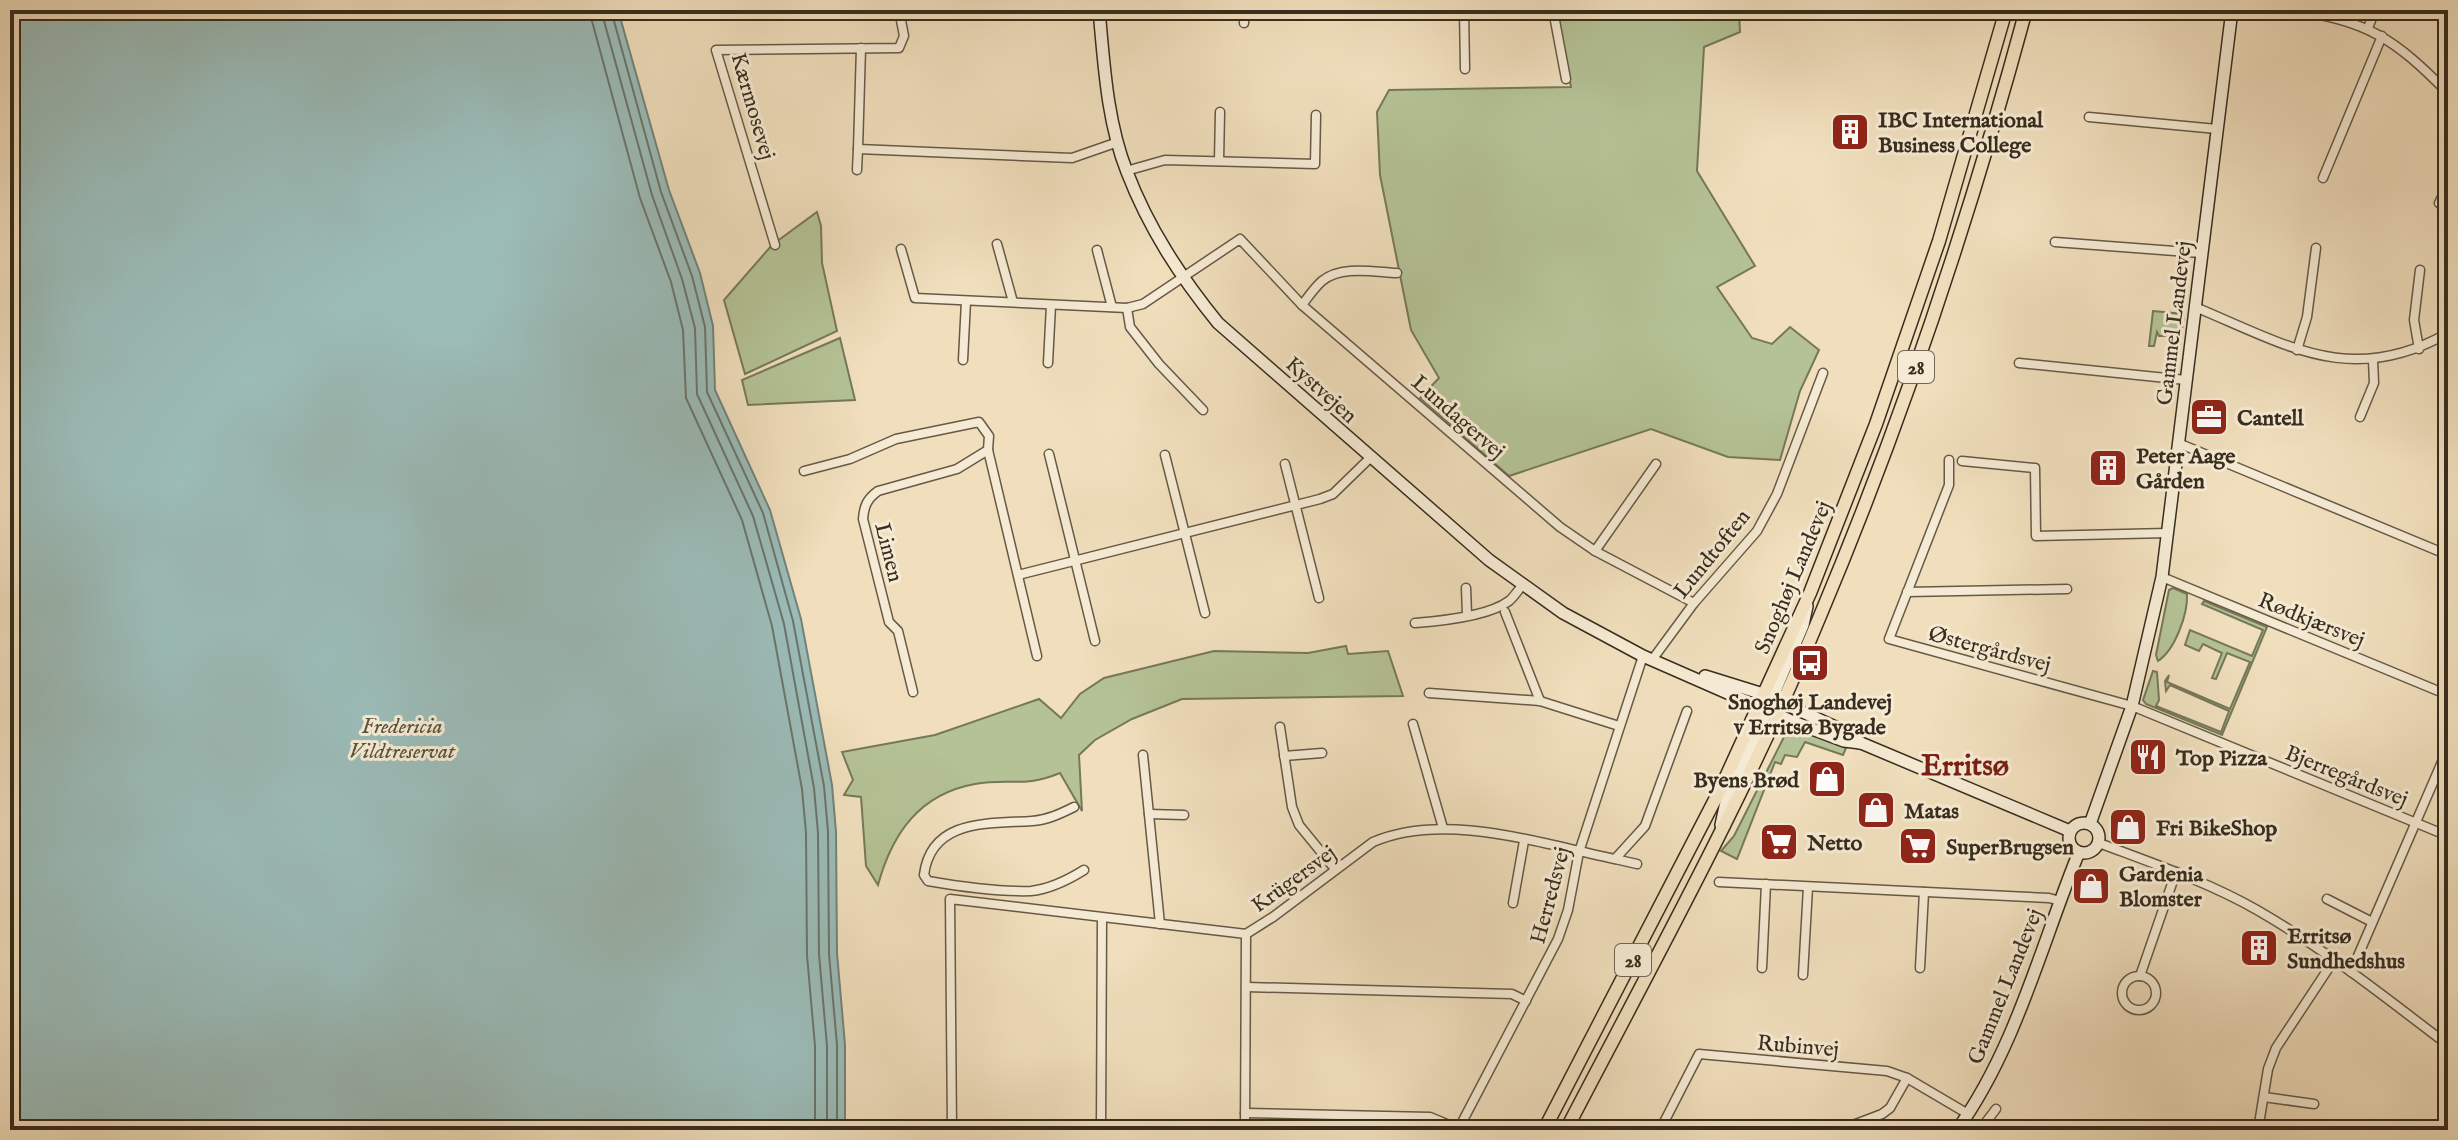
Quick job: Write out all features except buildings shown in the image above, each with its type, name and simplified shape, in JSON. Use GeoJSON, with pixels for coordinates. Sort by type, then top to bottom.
{"type":"FeatureCollection","features":[{"type":"Feature","properties":{"kind":"main road","name":"Snoghøj Landevej"},"geometry":{"type":"LineString","coordinates":[[1566,1130],[1718,837],[1876,424],[1939,241],[2006,10]]}},
{"type":"Feature","properties":{"kind":"main road","name":"Snoghøj Landevej"},"geometry":{"type":"LineString","coordinates":[[1544,1130],[1677,875],[1820,618],[1895,430],[1959,244],[2026,10]]}},
{"type":"Feature","properties":{"kind":"street","name":"Kærmosevej"},"geometry":{"type":"LineString","coordinates":[[775,245],[716,50],[899,48],[904,36],[899,10]]}},
{"type":"Feature","properties":{"kind":"street","name":"Kystvejen"},"geometry":{"type":"LineString","coordinates":[[1099,10],[1106,84],[1118,142],[1126,171],[1155,236],[1181,277],[1218,323],[1370,458],[1522,586],[1563,613],[1648,658],[1770,704],[1844,741],[1861,743],[2070,831]]}},
{"type":"Feature","properties":{"kind":"street"},"geometry":{"type":"LineString","coordinates":[[1244,23],[1245,10]]}},
{"type":"Feature","properties":{"kind":"street"},"geometry":{"type":"LineString","coordinates":[[1464,10],[1465,69]]}},
{"type":"Feature","properties":{"kind":"street"},"geometry":{"type":"LineString","coordinates":[[1553,10],[1566,79]]}},
{"type":"Feature","properties":{"kind":"street","name":"Gammel Landevej"},"geometry":{"type":"LineString","coordinates":[[2090,824],[2132,706],[2162,577],[2232,10]]}},
{"type":"Feature","properties":{"kind":"street"},"geometry":{"type":"LineString","coordinates":[[2289,10],[2331,16],[2368,28],[2411,55],[2448,93]]}},
{"type":"Feature","properties":{"kind":"street"},"geometry":{"type":"LineString","coordinates":[[2368,28],[2375,10]]}},
{"type":"Feature","properties":{"kind":"street"},"geometry":{"type":"LineString","coordinates":[[2323,178],[2382,36]]}},
{"type":"Feature","properties":{"kind":"street"},"geometry":{"type":"LineString","coordinates":[[857,170],[861,48]]}},
{"type":"Feature","properties":{"kind":"street"},"geometry":{"type":"LineString","coordinates":[[1219,161],[1220,112]]}},
{"type":"Feature","properties":{"kind":"street"},"geometry":{"type":"LineString","coordinates":[[1126,171],[1165,160],[1315,164],[1316,115]]}},
{"type":"Feature","properties":{"kind":"street"},"geometry":{"type":"LineString","coordinates":[[2089,117],[2217,129]]}},
{"type":"Feature","properties":{"kind":"street"},"geometry":{"type":"LineString","coordinates":[[858,149],[1072,158],[1118,142]]}},
{"type":"Feature","properties":{"kind":"street"},"geometry":{"type":"LineString","coordinates":[[2439,203],[2448,185]]}},
{"type":"Feature","properties":{"kind":"street","name":"Lundagervej"},"geometry":{"type":"LineString","coordinates":[[1181,277],[1240,239],[1302,305],[1560,527],[1595,551],[1694,603]]}},
{"type":"Feature","properties":{"kind":"street"},"geometry":{"type":"LineString","coordinates":[[2055,242],[2201,253]]}},
{"type":"Feature","properties":{"kind":"street"},"geometry":{"type":"LineString","coordinates":[[997,244],[1013,302]]}},
{"type":"Feature","properties":{"kind":"street"},"geometry":{"type":"LineString","coordinates":[[2297,350],[2307,317],[2316,248]]}},
{"type":"Feature","properties":{"kind":"street"},"geometry":{"type":"LineString","coordinates":[[901,249],[915,298],[1127,308],[1143,304],[1181,277]]}},
{"type":"Feature","properties":{"kind":"street"},"geometry":{"type":"LineString","coordinates":[[1097,250],[1112,307]]}},
{"type":"Feature","properties":{"kind":"street"},"geometry":{"type":"LineString","coordinates":[[2419,349],[2414,320],[2420,270]]}},
{"type":"Feature","properties":{"kind":"street"},"geometry":{"type":"LineString","coordinates":[[1302,305],[1323,280],[1333,275],[1346,272],[1397,273]]}},
{"type":"Feature","properties":{"kind":"street"},"geometry":{"type":"LineString","coordinates":[[963,360],[966,301]]}},
{"type":"Feature","properties":{"kind":"street"},"geometry":{"type":"LineString","coordinates":[[1048,363],[1051,305]]}},
{"type":"Feature","properties":{"kind":"street"},"geometry":{"type":"LineString","coordinates":[[2195,307],[2297,350],[2327,357],[2373,360],[2419,349],[2448,333]]}},
{"type":"Feature","properties":{"kind":"street"},"geometry":{"type":"LineString","coordinates":[[1127,308],[1130,327],[1159,364],[1203,410]]}},
{"type":"Feature","properties":{"kind":"street"},"geometry":{"type":"LineString","coordinates":[[2360,417],[2374,383],[2373,360]]}},
{"type":"Feature","properties":{"kind":"street"},"geometry":{"type":"LineString","coordinates":[[2019,363],[2186,380]]}},
{"type":"Feature","properties":{"kind":"street","name":"Lundtoften"},"geometry":{"type":"LineString","coordinates":[[1648,658],[1757,531],[1777,494],[1823,373]]}},
{"type":"Feature","properties":{"kind":"street"},"geometry":{"type":"LineString","coordinates":[[804,471],[850,459],[896,439],[979,422],[989,436],[988,450],[1037,656]]}},
{"type":"Feature","properties":{"kind":"street"},"geometry":{"type":"LineString","coordinates":[[2178,443],[2448,555]]}},
{"type":"Feature","properties":{"kind":"street","name":"Limen"},"geometry":{"type":"LineString","coordinates":[[913,692],[898,631],[889,622],[886,611],[863,519],[864,508],[868,498],[878,491],[957,469],[988,450]]}},
{"type":"Feature","properties":{"kind":"street"},"geometry":{"type":"LineString","coordinates":[[1049,454],[1095,641]]}},
{"type":"Feature","properties":{"kind":"street"},"geometry":{"type":"LineString","coordinates":[[1165,455],[1205,613]]}},
{"type":"Feature","properties":{"kind":"street"},"geometry":{"type":"LineString","coordinates":[[1018,575],[1333,494],[1370,458]]}},
{"type":"Feature","properties":{"kind":"street","name":"Østergårdsvej"},"geometry":{"type":"LineString","coordinates":[[1949,460],[1949,485],[1889,639],[2132,706]]}},
{"type":"Feature","properties":{"kind":"street"},"geometry":{"type":"LineString","coordinates":[[1962,461],[2035,468],[2036,536],[2168,533]]}},
{"type":"Feature","properties":{"kind":"street"},"geometry":{"type":"LineString","coordinates":[[1285,464],[1319,598]]}},
{"type":"Feature","properties":{"kind":"street"},"geometry":{"type":"LineString","coordinates":[[1595,551],[1656,464]]}},
{"type":"Feature","properties":{"kind":"street","name":"Rødkjærsvej"},"geometry":{"type":"LineString","coordinates":[[2162,577],[2448,695]]}},
{"type":"Feature","properties":{"kind":"street"},"geometry":{"type":"LineString","coordinates":[[1415,623],[1459,620],[1467,614],[1482,613],[1509,601],[1522,586]]}},
{"type":"Feature","properties":{"kind":"street"},"geometry":{"type":"LineString","coordinates":[[1466,588],[1467,614]]}},
{"type":"Feature","properties":{"kind":"street","name":"Østergårdsvej"},"geometry":{"type":"LineString","coordinates":[[1907,592],[2067,589]]}},
{"type":"Feature","properties":{"kind":"street"},"geometry":{"type":"LineString","coordinates":[[1505,612],[1540,701]]}},
{"type":"Feature","properties":{"kind":"street","name":"Herredsvej"},"geometry":{"type":"LineString","coordinates":[[1458,1129],[1558,939],[1568,910],[1579,852],[1619,726],[1648,658]]}},
{"type":"Feature","properties":{"kind":"street"},"geometry":{"type":"LineString","coordinates":[[1429,693],[1540,701],[1619,726]]}},
{"type":"Feature","properties":{"kind":"street","name":"Bjerregårdsvej"},"geometry":{"type":"LineString","coordinates":[[2132,706],[2448,836]]}},
{"type":"Feature","properties":{"kind":"street"},"geometry":{"type":"LineString","coordinates":[[1615,859],[1645,826],[1687,711]]}},
{"type":"Feature","properties":{"kind":"street"},"geometry":{"type":"LineString","coordinates":[[1413,724],[1443,828]]}},
{"type":"Feature","properties":{"kind":"street"},"geometry":{"type":"LineString","coordinates":[[1280,727],[1292,807],[1299,825],[1335,869]]}},
{"type":"Feature","properties":{"kind":"street"},"geometry":{"type":"LineString","coordinates":[[2351,972],[2448,748]]}},
{"type":"Feature","properties":{"kind":"street"},"geometry":{"type":"LineString","coordinates":[[1284,756],[1322,753]]}},
{"type":"Feature","properties":{"kind":"street"},"geometry":{"type":"LineString","coordinates":[[1143,755],[1160,924]]}},
{"type":"Feature","properties":{"kind":"street"},"geometry":{"type":"LineString","coordinates":[[1074,807],[1054,817],[1034,821],[991,822],[959,829],[938,845],[925,867],[924,875],[928,881],[1031,891],[1069,880],[1084,870]]}},
{"type":"Feature","properties":{"kind":"street"},"geometry":{"type":"LineString","coordinates":[[1149,814],[1184,815]]}},
{"type":"Feature","properties":{"kind":"street"},"geometry":{"type":"LineString","coordinates":[[2079,824],[2090,824],[2098,831],[2099,843],[2093,851],[2079,852],[2070,844],[2070,831],[2079,824]]}},
{"type":"Feature","properties":{"kind":"street","name":"Krügersvej"},"geometry":{"type":"LineString","coordinates":[[952,1130],[950,899],[1246,934],[1373,842],[1392,834],[1443,828],[1469,830],[1637,864]]}},
{"type":"Feature","properties":{"kind":"street"},"geometry":{"type":"LineString","coordinates":[[1513,903],[1524,841]]}},
{"type":"Feature","properties":{"kind":"street"},"geometry":{"type":"LineString","coordinates":[[2099,843],[2176,872],[2258,911],[2334,960],[2448,1045]]}},
{"type":"Feature","properties":{"kind":"street","name":"Gammel Landevej"},"geometry":{"type":"LineString","coordinates":[[1957,1130],[2006,1043],[2079,852]]}},
{"type":"Feature","properties":{"kind":"street"},"geometry":{"type":"LineString","coordinates":[[2140,976],[2176,872]]}},
{"type":"Feature","properties":{"kind":"street"},"geometry":{"type":"LineString","coordinates":[[1719,882],[2060,901]]}},
{"type":"Feature","properties":{"kind":"street"},"geometry":{"type":"LineString","coordinates":[[1762,968],[1766,884]]}},
{"type":"Feature","properties":{"kind":"street"},"geometry":{"type":"LineString","coordinates":[[1803,975],[1808,887]]}},
{"type":"Feature","properties":{"kind":"street"},"geometry":{"type":"LineString","coordinates":[[1031,891],[1033,909]]}},
{"type":"Feature","properties":{"kind":"street"},"geometry":{"type":"LineString","coordinates":[[1920,968],[1924,892]]}},
{"type":"Feature","properties":{"kind":"street"},"geometry":{"type":"LineString","coordinates":[[2327,899],[2372,922]]}},
{"type":"Feature","properties":{"kind":"street"},"geometry":{"type":"LineString","coordinates":[[1101,1130],[1102,918]]}},
{"type":"Feature","properties":{"kind":"street"},"geometry":{"type":"LineString","coordinates":[[1245,1130],[1246,934]]}},
{"type":"Feature","properties":{"kind":"street"},"geometry":{"type":"LineString","coordinates":[[2258,1130],[2268,1069],[2276,1048],[2334,960]]}},
{"type":"Feature","properties":{"kind":"street"},"geometry":{"type":"LineString","coordinates":[[2140,976],[2155,987],[2155,997],[2151,1005],[2142,1010],[2133,1010],[2125,1004],[2123,986],[2131,978],[2140,976]]}},
{"type":"Feature","properties":{"kind":"street"},"geometry":{"type":"LineString","coordinates":[[1247,987],[1512,994],[1526,1001]]}},
{"type":"Feature","properties":{"kind":"street","name":"Rubinvej"},"geometry":{"type":"LineString","coordinates":[[1660,1130],[1699,1054],[1887,1071],[1907,1078],[1968,1114]]}},
{"type":"Feature","properties":{"kind":"street"},"geometry":{"type":"LineString","coordinates":[[1840,1130],[1890,1108],[1907,1078]]}},
{"type":"Feature","properties":{"kind":"street"},"geometry":{"type":"LineString","coordinates":[[2264,1097],[2314,1104]]}},
{"type":"Feature","properties":{"kind":"street"},"geometry":{"type":"LineString","coordinates":[[1980,1130],[1996,1109]]}},
{"type":"Feature","properties":{"kind":"street"},"geometry":{"type":"LineString","coordinates":[[1245,1113],[1430,1117],[1458,1129]]}},
{"type":"Feature","properties":{"kind":"green space"},"geometry":{"type":"Polygon","coordinates":[[[1556,10],[1739,10],[1740,32],[1704,47],[1697,171],[1755,266],[1717,287],[1752,338],[1772,344],[1790,327],[1819,350],[1800,391],[1780,460],[1728,457],[1651,429],[1509,476],[1420,398],[1439,378],[1411,330],[1380,175],[1377,112],[1389,90],[1571,87],[1556,10]]]}},
{"type":"Feature","properties":{"kind":"green space"},"geometry":{"type":"Polygon","coordinates":[[[817,212],[821,226],[822,263],[837,331],[745,374],[724,300],[772,245],[817,212]]]}},
{"type":"Feature","properties":{"kind":"green space"},"geometry":{"type":"Polygon","coordinates":[[[2153,311],[2184,314],[2177,368],[2172,372],[2165,371],[2167,352],[2172,352],[2173,336],[2159,336],[2157,332],[2154,346],[2149,346],[2153,311]]]}},
{"type":"Feature","properties":{"kind":"green space"},"geometry":{"type":"Polygon","coordinates":[[[840,338],[855,400],[748,405],[742,380],[840,338]]]}},
{"type":"Feature","properties":{"kind":"green space"},"geometry":{"type":"Polygon","coordinates":[[[2173,588],[2187,594],[2185,611],[2175,640],[2158,661],[2156,655],[2169,590],[2173,588]]]}},
{"type":"Feature","properties":{"kind":"green space"},"geometry":{"type":"Polygon","coordinates":[[[2204,601],[2267,627],[2222,735],[2146,704],[2143,700],[2153,671],[2157,672],[2159,700],[2156,706],[2221,732],[2229,711],[2170,685],[2166,691],[2165,681],[2169,675],[2167,682],[2230,709],[2250,662],[2227,653],[2216,679],[2212,678],[2222,653],[2203,644],[2199,651],[2185,645],[2190,630],[2252,656],[2263,630],[2202,604],[2204,601]]]}},
{"type":"Feature","properties":{"kind":"green space"},"geometry":{"type":"Polygon","coordinates":[[[1346,646],[1348,654],[1388,651],[1403,696],[1182,699],[1132,719],[1095,740],[1079,755],[1082,811],[1060,773],[1047,778],[975,784],[955,789],[923,807],[911,819],[891,849],[878,885],[866,866],[861,797],[844,795],[853,780],[842,752],[935,735],[1039,699],[1061,718],[1080,694],[1104,678],[1214,651],[1308,653],[1346,646]]]}},
{"type":"Feature","properties":{"kind":"green space"},"geometry":{"type":"Polygon","coordinates":[[[1787,731],[1808,732],[1846,748],[1843,755],[1805,742],[1797,757],[1785,755],[1781,764],[1775,762],[1737,859],[1721,851],[1734,836],[1787,731]]]}},
{"type":"Feature","properties":{"kind":"water","name":"Fredericia Vildtreservat"},"geometry":{"type":"Polygon","coordinates":[[[10,10],[618,10],[669,190],[700,273],[713,326],[715,390],[770,510],[801,619],[832,785],[836,832],[837,953],[845,1045],[845,1130],[10,1130],[10,10]]]}},
{"type":"Feature","properties":{"kind":"place","name":"IBC International Business College"},"geometry":{"type":"Point","coordinates":[1850,132]}},
{"type":"Feature","properties":{"kind":"place","name":"Cantell"},"geometry":{"type":"Point","coordinates":[2209,417]}},
{"type":"Feature","properties":{"kind":"place","name":"Peter Aage Gården"},"geometry":{"type":"Point","coordinates":[2108,468]}},
{"type":"Feature","properties":{"kind":"place","name":"Snoghøj Landevej v Erritsø Bygade"},"geometry":{"type":"Point","coordinates":[1810,663]}},
{"type":"Feature","properties":{"kind":"place","name":"Top Pizza"},"geometry":{"type":"Point","coordinates":[2148,757]}},
{"type":"Feature","properties":{"kind":"place","name":"Byens Brød"},"geometry":{"type":"Point","coordinates":[1827,779]}},
{"type":"Feature","properties":{"kind":"place","name":"Matas"},"geometry":{"type":"Point","coordinates":[1876,810]}},
{"type":"Feature","properties":{"kind":"place","name":"Fri BikeShop"},"geometry":{"type":"Point","coordinates":[2128,827]}},
{"type":"Feature","properties":{"kind":"place","name":"Netto"},"geometry":{"type":"Point","coordinates":[1779,842]}},
{"type":"Feature","properties":{"kind":"place","name":"SuperBrugsen"},"geometry":{"type":"Point","coordinates":[1918,846]}},
{"type":"Feature","properties":{"kind":"place","name":"Gardenia Blomster"},"geometry":{"type":"Point","coordinates":[2091,886]}},
{"type":"Feature","properties":{"kind":"place","name":"Erritsø Sundhedshus"},"geometry":{"type":"Point","coordinates":[2259,948]}},
{"type":"Feature","properties":{"kind":"district","name":"Erritsø"},"geometry":{"type":"Point","coordinates":[1965,765]}}]}
